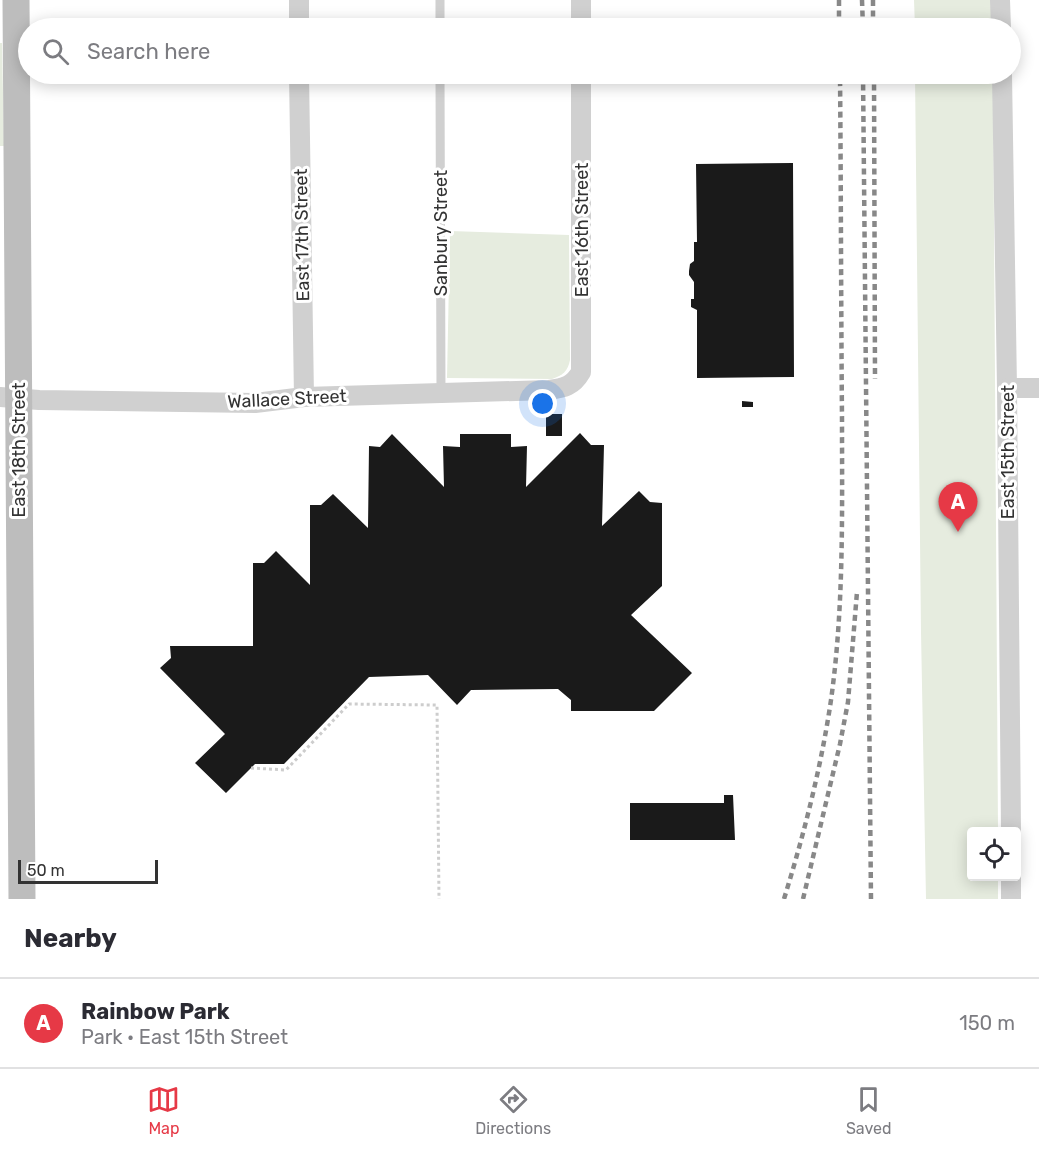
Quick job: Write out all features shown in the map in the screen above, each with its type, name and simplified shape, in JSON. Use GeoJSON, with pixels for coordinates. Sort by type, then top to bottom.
{"type":"FeatureCollection","features":[{"type":"Feature","properties":{"kind":"main road","name":"East 18th Street"},"geometry":{"type":"LineString","coordinates":[[16,0],[9,398],[22,899]]}},
{"type":"Feature","properties":{"kind":"street"},"geometry":{"type":"LineString","coordinates":[[299,0],[299,18]]}},
{"type":"Feature","properties":{"kind":"street"},"geometry":{"type":"LineString","coordinates":[[581,0],[581,18]]}},
{"type":"Feature","properties":{"kind":"street"},"geometry":{"type":"LineString","coordinates":[[1000,0],[1001,18]]}},
{"type":"Feature","properties":{"kind":"street","name":"East 17th Street"},"geometry":{"type":"LineString","coordinates":[[299,84],[304,397]]}},
{"type":"Feature","properties":{"kind":"street","name":"East 16th Street"},"geometry":{"type":"LineString","coordinates":[[573,384],[581,372],[581,84]]}},
{"type":"Feature","properties":{"kind":"street","name":"East 15th Street"},"geometry":{"type":"LineString","coordinates":[[1002,84],[1011,827]]}},
{"type":"Feature","properties":{"kind":"street","name":"Wallace Street"},"geometry":{"type":"LineString","coordinates":[[9,398],[255,403],[304,397],[549,390],[573,384]]}},
{"type":"Feature","properties":{"kind":"street"},"geometry":{"type":"LineString","coordinates":[[1007,388],[1039,388]]}},
{"type":"Feature","properties":{"kind":"street"},"geometry":{"type":"LineString","coordinates":[[1011,881],[1011,899]]}},
{"type":"Feature","properties":{"kind":"lane"},"geometry":{"type":"LineString","coordinates":[[440,0],[440,18]]}},
{"type":"Feature","properties":{"kind":"lane","name":"Sanbury Street"},"geometry":{"type":"LineString","coordinates":[[440,84],[441,393]]}},
{"type":"Feature","properties":{"kind":"path"},"geometry":{"type":"LineString","coordinates":[[251,768],[286,770],[349,704],[437,705],[439,899]]}},
{"type":"Feature","properties":{"kind":"shaded area"},"geometry":{"type":"Polygon","coordinates":[[[914,0],[992,0],[992,18],[915,18],[914,0]]]}},
{"type":"Feature","properties":{"kind":"shaded area"},"geometry":{"type":"Polygon","coordinates":[[[0,43],[2,43],[4,146],[0,146],[0,43]]]}},
{"type":"Feature","properties":{"kind":"shaded area"},"geometry":{"type":"Polygon","coordinates":[[[915,84],[993,84],[998,827],[967,827],[967,881],[998,881],[998,899],[926,899],[915,84]]]}},
{"type":"Feature","properties":{"kind":"shaded area"},"geometry":{"type":"Polygon","coordinates":[[[450,231],[569,235],[570,360],[562,374],[552,379],[447,378],[450,231]]]}},
{"type":"Feature","properties":{"kind":"building"},"geometry":{"type":"Polygon","coordinates":[[[793,163],[794,377],[697,378],[697,310],[691,307],[691,299],[694,299],[694,282],[689,275],[690,264],[694,261],[694,242],[697,242],[696,164],[793,163]]]}},
{"type":"Feature","properties":{"kind":"building"},"geometry":{"type":"Polygon","coordinates":[[[742,401],[753,402],[753,407],[742,407],[742,401]]]}},
{"type":"Feature","properties":{"kind":"building"},"geometry":{"type":"Polygon","coordinates":[[[546,414],[562,414],[562,436],[546,436],[546,414]]]}},
{"type":"Feature","properties":{"kind":"building"},"geometry":{"type":"Polygon","coordinates":[[[580,433],[591,445],[604,445],[602,526],[639,491],[650,502],[662,503],[662,586],[631,615],[692,673],[654,711],[571,711],[571,700],[558,689],[471,690],[457,705],[428,675],[369,677],[284,764],[255,764],[226,793],[195,763],[225,734],[160,668],[171,658],[170,646],[253,646],[253,563],[264,563],[276,551],[310,585],[310,505],[321,505],[333,494],[368,528],[369,446],[380,447],[392,434],[444,487],[443,446],[460,447],[460,434],[511,434],[511,447],[527,446],[526,487],[580,433]]]}},
{"type":"Feature","properties":{"kind":"building"},"geometry":{"type":"Polygon","coordinates":[[[724,795],[733,795],[735,840],[630,840],[630,803],[724,803],[724,795]]]}},
{"type":"Feature","properties":{"kind":"railway"},"geometry":{"type":"LineString","coordinates":[[839,0],[839,18]]}},
{"type":"Feature","properties":{"kind":"railway"},"geometry":{"type":"LineString","coordinates":[[862,0],[863,18]]}},
{"type":"Feature","properties":{"kind":"railway"},"geometry":{"type":"LineString","coordinates":[[873,0],[873,18]]}},
{"type":"Feature","properties":{"kind":"railway"},"geometry":{"type":"LineString","coordinates":[[784,899],[817,776],[831,700],[838,630],[842,489],[840,84]]}},
{"type":"Feature","properties":{"kind":"railway"},"geometry":{"type":"LineString","coordinates":[[863,84],[871,899]]}},
{"type":"Feature","properties":{"kind":"railway"},"geometry":{"type":"LineString","coordinates":[[874,84],[875,379]]}},
{"type":"Feature","properties":{"kind":"railway"},"geometry":{"type":"LineString","coordinates":[[803,899],[848,702],[857,592]]}},
{"type":"Feature","properties":{"kind":"place","name":"Rainbow Park"},"geometry":{"type":"Point","coordinates":[958,532]}}]}
